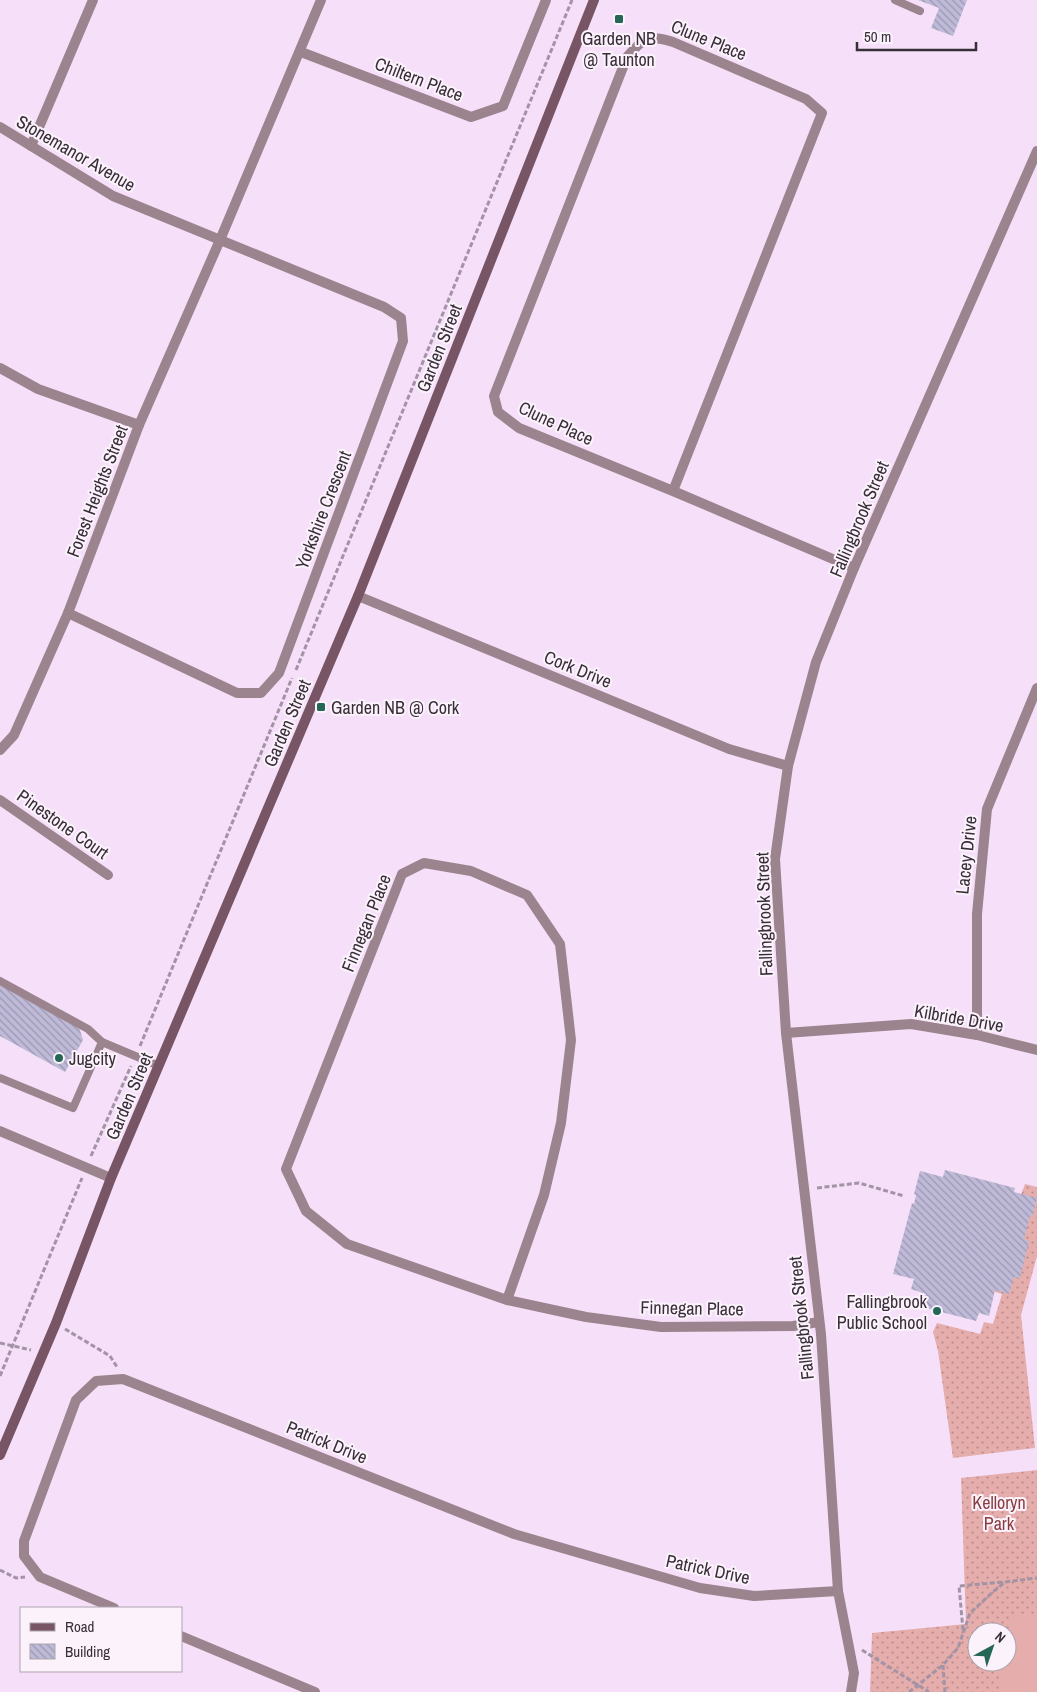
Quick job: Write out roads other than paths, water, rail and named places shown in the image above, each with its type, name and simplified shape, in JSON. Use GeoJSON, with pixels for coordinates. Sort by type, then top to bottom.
{"type":"FeatureCollection","features":[{"type":"Feature","properties":{"kind":"street"},"geometry":{"type":"LineString","coordinates":[[31,146],[93,0]]}},
{"type":"Feature","properties":{"kind":"street"},"geometry":{"type":"LineString","coordinates":[[220,240],[301,52],[321,0]]}},
{"type":"Feature","properties":{"kind":"street","name":"Chiltern Place"},"geometry":{"type":"LineString","coordinates":[[301,52],[471,117],[503,106],[546,0]]}},
{"type":"Feature","properties":{"kind":"street","name":"Garden Street"},"geometry":{"type":"LineString","coordinates":[[0,1454],[56,1323],[111,1178],[358,596],[594,0]]}},
{"type":"Feature","properties":{"kind":"street","name":"Clune Place"},"geometry":{"type":"LineString","coordinates":[[673,491],[822,113],[806,99],[658,37],[643,41],[627,56],[494,396],[498,412],[519,428],[854,568]]}},
{"type":"Feature","properties":{"kind":"street","name":"Stonemanor Avenue"},"geometry":{"type":"LineString","coordinates":[[0,127],[113,196],[220,240]]}},
{"type":"Feature","properties":{"kind":"street","name":"Fallingbrook Street"},"geometry":{"type":"LineString","coordinates":[[852,1692],[854,1673],[838,1591],[819,1322],[786,1033],[775,859],[788,766],[816,662],[854,568],[1037,151]]}},
{"type":"Feature","properties":{"kind":"street","name":"Forest Heights Street"},"geometry":{"type":"LineString","coordinates":[[0,750],[14,735],[68,613],[139,425],[220,240]]}},
{"type":"Feature","properties":{"kind":"street","name":"Yorkshire Crescent"},"geometry":{"type":"LineString","coordinates":[[68,613],[237,693],[261,693],[279,674],[403,341],[401,318],[384,307],[220,240]]}},
{"type":"Feature","properties":{"kind":"street"},"geometry":{"type":"LineString","coordinates":[[0,368],[38,389],[139,425]]}},
{"type":"Feature","properties":{"kind":"street","name":"Cork Drive"},"geometry":{"type":"LineString","coordinates":[[358,596],[730,749],[788,766]]}},
{"type":"Feature","properties":{"kind":"street","name":"Lacey Drive"},"geometry":{"type":"LineString","coordinates":[[978,1035],[977,914],[987,809],[1037,688]]}},
{"type":"Feature","properties":{"kind":"street","name":"Pinestone Court"},"geometry":{"type":"LineString","coordinates":[[0,800],[108,875]]}},
{"type":"Feature","properties":{"kind":"street","name":"Finnegan Place"},"geometry":{"type":"LineString","coordinates":[[507,1300],[544,1195],[561,1123],[571,1040],[560,944],[527,895],[471,871],[424,863],[402,874],[286,1169],[306,1211],[347,1244],[507,1300],[586,1317],[661,1327],[793,1326],[819,1322]]}},
{"type":"Feature","properties":{"kind":"street","name":"Kilbride Drive"},"geometry":{"type":"LineString","coordinates":[[786,1033],[911,1024],[978,1035],[1037,1050]]}},
{"type":"Feature","properties":{"kind":"street"},"geometry":{"type":"LineString","coordinates":[[0,1131],[111,1178]]}},
{"type":"Feature","properties":{"kind":"street","name":"Patrick Drive"},"geometry":{"type":"LineString","coordinates":[[112,1607],[40,1577],[24,1556],[24,1540],[76,1400],[96,1381],[123,1379],[514,1534],[700,1588],[754,1596],[838,1591]]}},
{"type":"Feature","properties":{"kind":"street"},"geometry":{"type":"LineString","coordinates":[[182,1636],[315,1692]]}},
{"type":"Feature","properties":{"kind":"lane"},"geometry":{"type":"LineString","coordinates":[[895,0],[920,11]]}},
{"type":"Feature","properties":{"kind":"lane"},"geometry":{"type":"LineString","coordinates":[[0,981],[88,1029],[102,1042],[159,1066]]}},
{"type":"Feature","properties":{"kind":"lane"},"geometry":{"type":"LineString","coordinates":[[0,1078],[73,1108],[102,1042]]}},
{"type":"Feature","properties":{"kind":"place","name":"Garden NB @ Taunton"},"geometry":{"type":"Point","coordinates":[619,19]}},
{"type":"Feature","properties":{"kind":"place","name":"Garden NB @ Cork"},"geometry":{"type":"Point","coordinates":[321,707]}},
{"type":"Feature","properties":{"kind":"place","name":"Jugcity"},"geometry":{"type":"Point","coordinates":[59,1058]}},
{"type":"Feature","properties":{"kind":"place","name":"Fallingbrook Public School"},"geometry":{"type":"Point","coordinates":[937,1311]}},
{"type":"Feature","properties":{"kind":"park label","name":"Kelloryn Park"},"geometry":{"type":"Point","coordinates":[999,1512]}}]}
